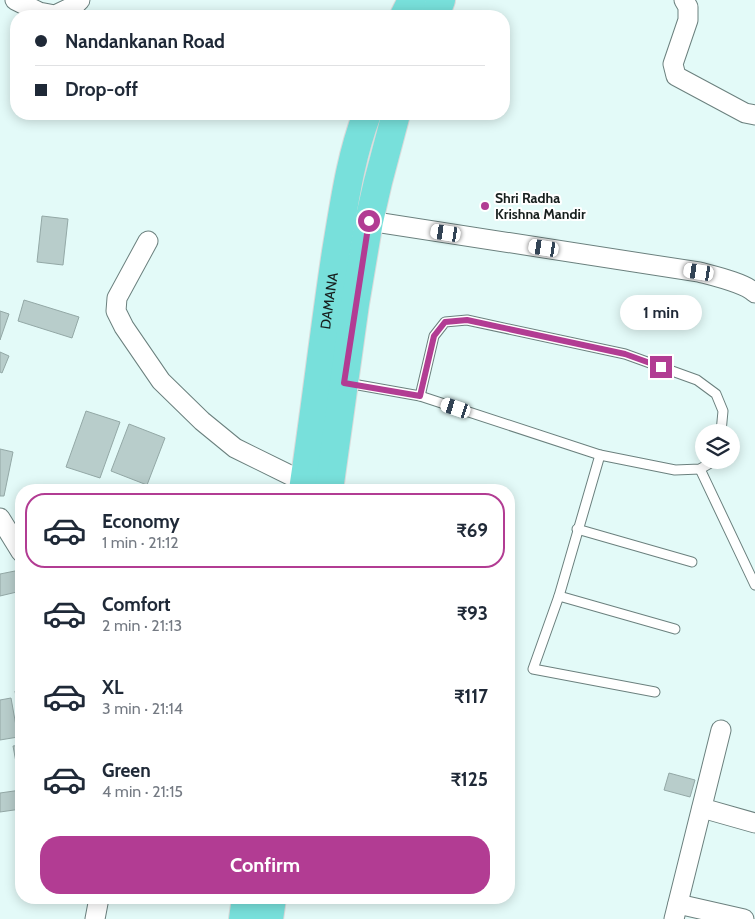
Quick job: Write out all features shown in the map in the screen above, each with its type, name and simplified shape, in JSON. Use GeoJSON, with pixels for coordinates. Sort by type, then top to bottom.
{"type":"FeatureCollection","features":[{"type":"Feature","properties":{"kind":"main road"},"geometry":{"type":"LineString","coordinates":[[313,484],[344,383],[369,221],[394,120]]}},
{"type":"Feature","properties":{"kind":"main road"},"geometry":{"type":"LineString","coordinates":[[363,124],[388,142]]}},
{"type":"Feature","properties":{"kind":"main road","name":"DAMANA"},"geometry":{"type":"LineString","coordinates":[[312,484],[318,378],[332,277],[344,205],[363,124]]}},
{"type":"Feature","properties":{"kind":"main road"},"geometry":{"type":"LineString","coordinates":[[244,919],[245,904]]}},
{"type":"Feature","properties":{"kind":"main road"},"geometry":{"type":"LineString","coordinates":[[269,919],[271,904]]}},
{"type":"Feature","properties":{"kind":"street"},"geometry":{"type":"LineString","coordinates":[[15,0],[35,10]]}},
{"type":"Feature","properties":{"kind":"street"},"geometry":{"type":"LineString","coordinates":[[64,10],[74,6],[80,0]]}},
{"type":"Feature","properties":{"kind":"street"},"geometry":{"type":"LineString","coordinates":[[684,0],[688,7],[688,20],[672,64],[676,76],[745,113],[755,115]]}},
{"type":"Feature","properties":{"kind":"street"},"geometry":{"type":"LineString","coordinates":[[369,221],[699,272],[751,289],[755,293]]}},
{"type":"Feature","properties":{"kind":"street"},"geometry":{"type":"LineString","coordinates":[[148,241],[117,298],[116,311],[124,327],[161,381],[202,422],[235,448],[306,484]]}},
{"type":"Feature","properties":{"kind":"street"},"geometry":{"type":"LineString","coordinates":[[0,518],[15,542]]}},
{"type":"Feature","properties":{"kind":"street"},"geometry":{"type":"LineString","coordinates":[[721,730],[676,911],[744,919]]}},
{"type":"Feature","properties":{"kind":"street"},"geometry":{"type":"LineString","coordinates":[[702,808],[755,823]]}},
{"type":"Feature","properties":{"kind":"street"},"geometry":{"type":"LineString","coordinates":[[94,919],[98,904]]}},
{"type":"Feature","properties":{"kind":"lane"},"geometry":{"type":"LineString","coordinates":[[420,396],[434,336],[445,322],[467,320],[625,354],[697,380],[716,394],[723,411],[722,424]]}},
{"type":"Feature","properties":{"kind":"lane"},"geometry":{"type":"LineString","coordinates":[[344,383],[420,396],[600,454],[675,470],[700,469],[755,586]]}},
{"type":"Feature","properties":{"kind":"lane"},"geometry":{"type":"LineString","coordinates":[[600,454],[559,596],[533,669],[655,692]]}},
{"type":"Feature","properties":{"kind":"lane"},"geometry":{"type":"LineString","coordinates":[[577,529],[692,562]]}},
{"type":"Feature","properties":{"kind":"lane"},"geometry":{"type":"LineString","coordinates":[[559,596],[676,629]]}},
{"type":"Feature","properties":{"kind":"building"},"geometry":{"type":"Polygon","coordinates":[[[42,216],[68,219],[63,265],[37,262],[42,216]]]}},
{"type":"Feature","properties":{"kind":"building"},"geometry":{"type":"Polygon","coordinates":[[[24,300],[79,317],[72,338],[18,321],[24,300]]]}},
{"type":"Feature","properties":{"kind":"building"},"geometry":{"type":"Polygon","coordinates":[[[0,311],[9,314],[0,340],[0,311]]]}},
{"type":"Feature","properties":{"kind":"building"},"geometry":{"type":"Polygon","coordinates":[[[0,352],[9,356],[2,373],[0,372],[0,352]]]}},
{"type":"Feature","properties":{"kind":"building"},"geometry":{"type":"Polygon","coordinates":[[[86,411],[120,422],[100,478],[66,467],[86,411]]]}},
{"type":"Feature","properties":{"kind":"building"},"geometry":{"type":"Polygon","coordinates":[[[129,424],[165,438],[147,484],[111,471],[129,424]]]}},
{"type":"Feature","properties":{"kind":"building"},"geometry":{"type":"Polygon","coordinates":[[[0,449],[13,452],[4,496],[0,496],[0,449]]]}},
{"type":"Feature","properties":{"kind":"building"},"geometry":{"type":"Polygon","coordinates":[[[15,571],[15,592],[0,596],[0,574],[15,571]]]}},
{"type":"Feature","properties":{"kind":"building"},"geometry":{"type":"Polygon","coordinates":[[[11,698],[15,720],[15,738],[0,740],[0,700],[11,698]]]}},
{"type":"Feature","properties":{"kind":"building"},"geometry":{"type":"Polygon","coordinates":[[[669,773],[695,780],[690,797],[664,790],[669,773]]]}},
{"type":"Feature","properties":{"kind":"building"},"geometry":{"type":"Polygon","coordinates":[[[15,791],[15,810],[0,812],[0,793],[15,791]]]}},
{"type":"Feature","properties":{"kind":"place","name":"Shri Radha Krishna Mandir"},"geometry":{"type":"Point","coordinates":[485,206]}},
{"type":"Feature","properties":{"kind":"route"},"geometry":{"type":"LineString","coordinates":[[369,221],[344,383],[420,396],[434,336],[445,322],[467,320],[625,354],[661,367]]}}]}
